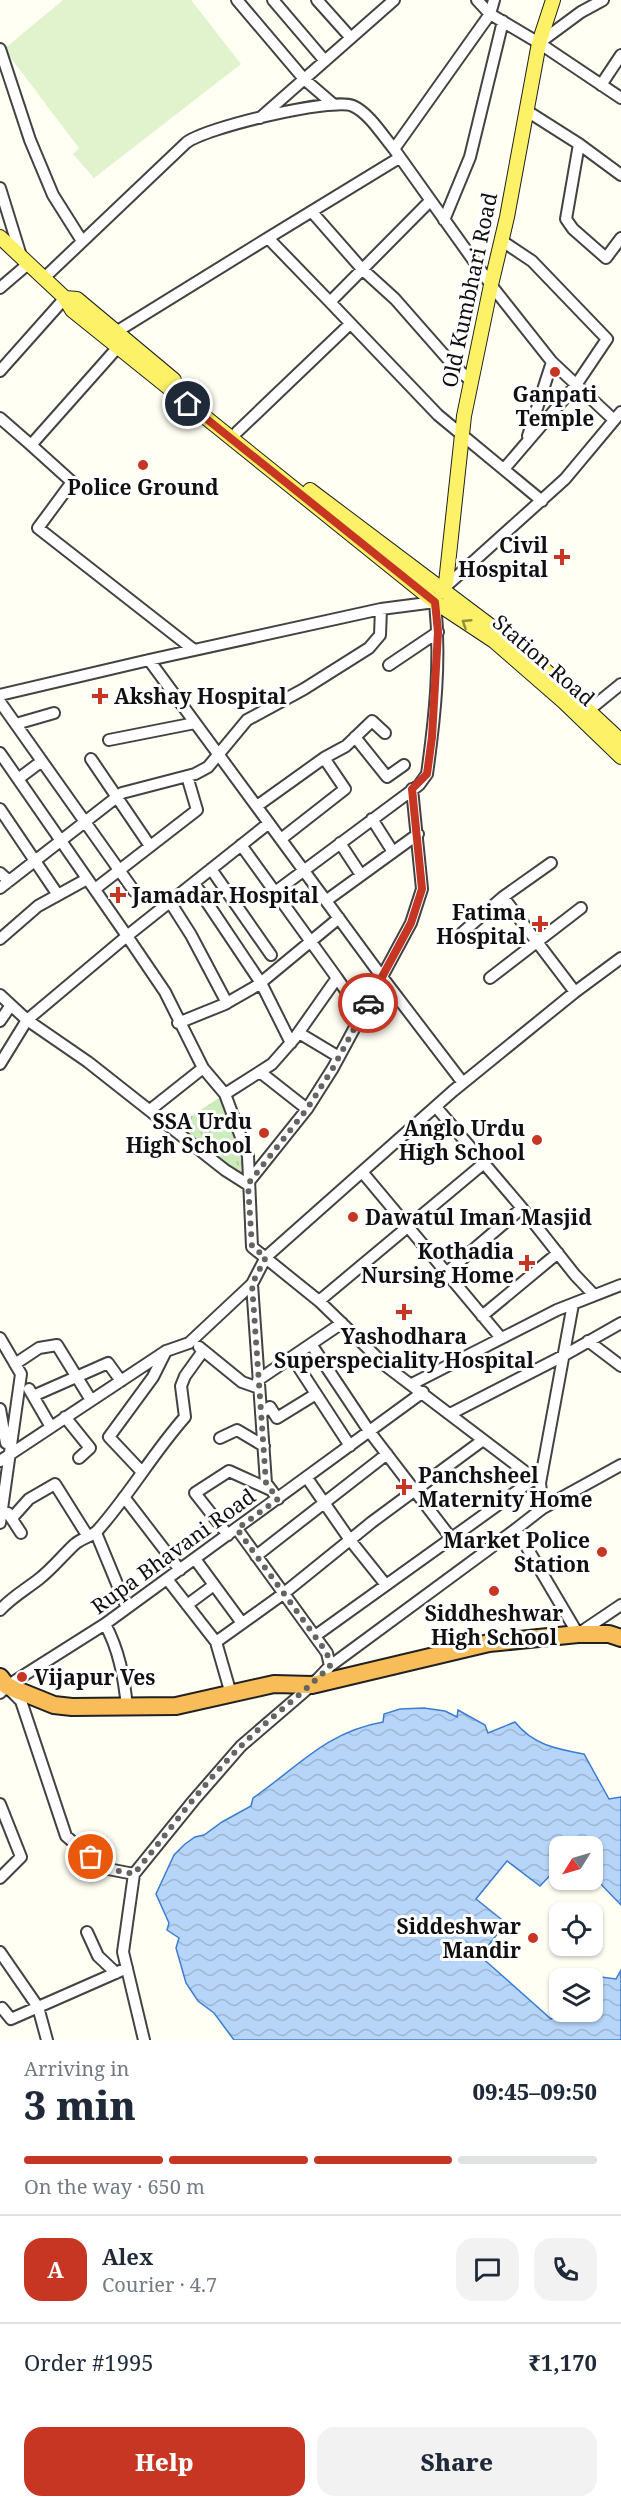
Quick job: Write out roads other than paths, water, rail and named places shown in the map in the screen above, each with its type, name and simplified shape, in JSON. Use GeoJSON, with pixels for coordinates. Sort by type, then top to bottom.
{"type":"FeatureCollection","features":[{"type":"Feature","properties":{"kind":"highway"},"geometry":{"type":"LineString","coordinates":[[2,1685],[54,1705],[176,1706],[274,1684],[312,1685],[489,1643],[578,1634],[614,1637]]}},
{"type":"Feature","properties":{"kind":"main road","name":"Old Kumbhari Road"},"geometry":{"type":"LineString","coordinates":[[438,596],[446,583],[462,433],[471,381],[502,241],[539,43],[553,0]]}},
{"type":"Feature","properties":{"kind":"main road"},"geometry":{"type":"LineString","coordinates":[[1,240],[65,298],[72,310],[438,596],[496,630],[589,710],[621,741]]}},
{"type":"Feature","properties":{"kind":"main road"},"geometry":{"type":"LineString","coordinates":[[65,298],[77,299],[438,596]]}},
{"type":"Feature","properties":{"kind":"main road","name":"Station Road"},"geometry":{"type":"LineString","coordinates":[[438,596],[494,640],[564,702],[621,757]]}},
{"type":"Feature","properties":{"kind":"street"},"geometry":{"type":"LineString","coordinates":[[273,0],[325,61]]}},
{"type":"Feature","properties":{"kind":"street"},"geometry":{"type":"LineString","coordinates":[[317,0],[351,38]]}},
{"type":"Feature","properties":{"kind":"street"},"geometry":{"type":"LineString","coordinates":[[260,118],[394,0]]}},
{"type":"Feature","properties":{"kind":"street"},"geometry":{"type":"LineString","coordinates":[[477,0],[490,14],[539,43],[621,98]]}},
{"type":"Feature","properties":{"kind":"street"},"geometry":{"type":"LineString","coordinates":[[116,332],[312,212],[396,154],[490,14],[494,0]]}},
{"type":"Feature","properties":{"kind":"street"},"geometry":{"type":"LineString","coordinates":[[539,43],[581,12],[603,0]]}},
{"type":"Feature","properties":{"kind":"street"},"geometry":{"type":"LineString","coordinates":[[237,3],[304,79],[333,104]]}},
{"type":"Feature","properties":{"kind":"street"},"geometry":{"type":"LineString","coordinates":[[444,220],[470,157],[503,21]]}},
{"type":"Feature","properties":{"kind":"street"},"geometry":{"type":"LineString","coordinates":[[0,49],[30,140],[50,187],[61,210],[82,241]]}},
{"type":"Feature","properties":{"kind":"street"},"geometry":{"type":"LineString","coordinates":[[601,85],[621,55]]}},
{"type":"Feature","properties":{"kind":"street"},"geometry":{"type":"LineString","coordinates":[[0,695],[438,596],[565,479],[618,416],[576,385],[552,362],[491,285],[396,154],[361,110],[353,105],[333,104],[260,118],[192,137],[44,278]]}},
{"type":"Feature","properties":{"kind":"street"},"geometry":{"type":"LineString","coordinates":[[527,111],[579,144],[621,175]]}},
{"type":"Feature","properties":{"kind":"street"},"geometry":{"type":"LineString","coordinates":[[579,144],[566,219],[573,230],[606,258],[621,238]]}},
{"type":"Feature","properties":{"kind":"street"},"geometry":{"type":"LineString","coordinates":[[0,188],[25,260],[0,288]]}},
{"type":"Feature","properties":{"kind":"street"},"geometry":{"type":"LineString","coordinates":[[330,302],[430,201]]}},
{"type":"Feature","properties":{"kind":"street"},"geometry":{"type":"LineString","coordinates":[[312,212],[362,269],[395,299],[453,365],[471,381]]}},
{"type":"Feature","properties":{"kind":"street"},"geometry":{"type":"LineString","coordinates":[[268,238],[438,416],[462,433],[542,501]]}},
{"type":"Feature","properties":{"kind":"street"},"geometry":{"type":"LineString","coordinates":[[502,241],[532,261],[607,339],[576,385],[504,469]]}},
{"type":"Feature","properties":{"kind":"street"},"geometry":{"type":"LineString","coordinates":[[0,370],[65,298]]}},
{"type":"Feature","properties":{"kind":"street"},"geometry":{"type":"LineString","coordinates":[[237,432],[350,324]]}},
{"type":"Feature","properties":{"kind":"street"},"geometry":{"type":"LineString","coordinates":[[31,445],[118,347]]}},
{"type":"Feature","properties":{"kind":"street"},"geometry":{"type":"LineString","coordinates":[[526,442],[552,362]]}},
{"type":"Feature","properties":{"kind":"street"},"geometry":{"type":"LineString","coordinates":[[0,418],[72,482],[38,528],[194,650]]}},
{"type":"Feature","properties":{"kind":"street"},"geometry":{"type":"LineString","coordinates":[[275,892],[412,789],[427,774],[436,695],[438,596]]}},
{"type":"Feature","properties":{"kind":"street"},"geometry":{"type":"LineString","coordinates":[[0,873],[4,885],[122,794],[187,776],[208,767],[247,720],[369,648],[380,635],[381,609]]}},
{"type":"Feature","properties":{"kind":"street"},"geometry":{"type":"LineString","coordinates":[[389,665],[438,632]]}},
{"type":"Feature","properties":{"kind":"street"},"geometry":{"type":"LineString","coordinates":[[149,660],[382,977],[463,1083]]}},
{"type":"Feature","properties":{"kind":"street"},"geometry":{"type":"LineString","coordinates":[[589,710],[621,684]]}},
{"type":"Feature","properties":{"kind":"street"},"geometry":{"type":"LineString","coordinates":[[0,702],[134,891]]}},
{"type":"Feature","properties":{"kind":"street"},"geometry":{"type":"LineString","coordinates":[[16,724],[54,713]]}},
{"type":"Feature","properties":{"kind":"street"},"geometry":{"type":"LineString","coordinates":[[256,806],[324,758],[346,746],[372,721],[386,733]]}},
{"type":"Feature","properties":{"kind":"street"},"geometry":{"type":"LineString","coordinates":[[109,740],[195,723]]}},
{"type":"Feature","properties":{"kind":"street"},"geometry":{"type":"LineString","coordinates":[[355,737],[387,777],[404,765]]}},
{"type":"Feature","properties":{"kind":"street"},"geometry":{"type":"LineString","coordinates":[[0,754],[165,993],[178,1023],[203,1068],[225,1094],[248,1156],[252,1247],[319,1301],[386,1366],[537,1481]]}},
{"type":"Feature","properties":{"kind":"street"},"geometry":{"type":"LineString","coordinates":[[281,839],[345,789],[324,758]]}},
{"type":"Feature","properties":{"kind":"street"},"geometry":{"type":"LineString","coordinates":[[91,759],[150,846]]}},
{"type":"Feature","properties":{"kind":"street"},"geometry":{"type":"LineString","coordinates":[[18,779],[42,761]]}},
{"type":"Feature","properties":{"kind":"street"},"geometry":{"type":"LineString","coordinates":[[94,889],[197,810],[187,776]]}},
{"type":"Feature","properties":{"kind":"street"},"geometry":{"type":"LineString","coordinates":[[248,1184],[307,1109],[339,1057],[411,923],[422,889],[412,789]]}},
{"type":"Feature","properties":{"kind":"street"},"geometry":{"type":"LineString","coordinates":[[0,808],[58,895]]}},
{"type":"Feature","properties":{"kind":"street"},"geometry":{"type":"LineString","coordinates":[[372,819],[393,852]]}},
{"type":"Feature","properties":{"kind":"street"},"geometry":{"type":"LineString","coordinates":[[1,1060],[27,1020],[127,936],[269,823]]}},
{"type":"Feature","properties":{"kind":"street"},"geometry":{"type":"LineString","coordinates":[[327,900],[418,834]]}},
{"type":"Feature","properties":{"kind":"street"},"geometry":{"type":"LineString","coordinates":[[340,843],[361,875]]}},
{"type":"Feature","properties":{"kind":"street"},"geometry":{"type":"LineString","coordinates":[[241,845],[362,1014]]}},
{"type":"Feature","properties":{"kind":"street"},"geometry":{"type":"LineString","coordinates":[[462,933],[504,897],[551,863]]}},
{"type":"Feature","properties":{"kind":"street"},"geometry":{"type":"LineString","coordinates":[[211,869],[271,955]]}},
{"type":"Feature","properties":{"kind":"street"},"geometry":{"type":"LineString","coordinates":[[0,939],[38,906],[87,879]]}},
{"type":"Feature","properties":{"kind":"street"},"geometry":{"type":"LineString","coordinates":[[194,883],[261,983],[291,1043]]}},
{"type":"Feature","properties":{"kind":"street"},"geometry":{"type":"LineString","coordinates":[[504,897],[575,992]]}},
{"type":"Feature","properties":{"kind":"street"},"geometry":{"type":"LineString","coordinates":[[170,902],[191,935],[227,1003]]}},
{"type":"Feature","properties":{"kind":"street"},"geometry":{"type":"LineString","coordinates":[[490,978],[582,908]]}},
{"type":"Feature","properties":{"kind":"street"},"geometry":{"type":"LineString","coordinates":[[178,1023],[227,1003],[261,983],[339,918]]}},
{"type":"Feature","properties":{"kind":"street"},"geometry":{"type":"LineString","coordinates":[[4,1458],[166,1351],[192,1342],[252,1284],[266,1257],[463,1083],[575,992],[621,958]]}},
{"type":"Feature","properties":{"kind":"street"},"geometry":{"type":"LineString","coordinates":[[225,1094],[272,1064],[299,1033],[337,978]]}},
{"type":"Feature","properties":{"kind":"street"},"geometry":{"type":"LineString","coordinates":[[0,995],[27,1020],[88,1062],[225,1170],[248,1184]]}},
{"type":"Feature","properties":{"kind":"street"},"geometry":{"type":"LineString","coordinates":[[0,1021],[12,1005]]}},
{"type":"Feature","properties":{"kind":"street"},"geometry":{"type":"LineString","coordinates":[[299,1033],[339,1057]]}},
{"type":"Feature","properties":{"kind":"street"},"geometry":{"type":"LineString","coordinates":[[150,1110],[203,1068]]}},
{"type":"Feature","properties":{"kind":"street"},"geometry":{"type":"LineString","coordinates":[[260,1072],[307,1109]]}},
{"type":"Feature","properties":{"kind":"street"},"geometry":{"type":"LineString","coordinates":[[436,1107],[594,1295]]}},
{"type":"Feature","properties":{"kind":"street"},"geometry":{"type":"LineString","coordinates":[[319,1301],[483,1164]]}},
{"type":"Feature","properties":{"kind":"street"},"geometry":{"type":"LineString","coordinates":[[363,1173],[501,1338]]}},
{"type":"Feature","properties":{"kind":"street"},"geometry":{"type":"LineString","coordinates":[[446,1273],[522,1208]]}},
{"type":"Feature","properties":{"kind":"street"},"geometry":{"type":"LineString","coordinates":[[482,1316],[558,1253]]}},
{"type":"Feature","properties":{"kind":"street"},"geometry":{"type":"LineString","coordinates":[[252,1284],[266,1483],[276,1495]]}},
{"type":"Feature","properties":{"kind":"street"},"geometry":{"type":"LineString","coordinates":[[412,1384],[501,1338],[573,1304],[621,1285]]}},
{"type":"Feature","properties":{"kind":"street"},"geometry":{"type":"LineString","coordinates":[[543,1508],[537,1481],[573,1304]]}},
{"type":"Feature","properties":{"kind":"street"},"geometry":{"type":"LineString","coordinates":[[192,1342],[242,1382],[259,1384],[292,1357],[342,1323]]}},
{"type":"Feature","properties":{"kind":"street"},"geometry":{"type":"LineString","coordinates":[[450,1414],[563,1356],[621,1323]]}},
{"type":"Feature","properties":{"kind":"street"},"geometry":{"type":"LineString","coordinates":[[0,1338],[21,1374],[4,1458]]}},
{"type":"Feature","properties":{"kind":"street"},"geometry":{"type":"LineString","coordinates":[[588,1341],[621,1366]]}},
{"type":"Feature","properties":{"kind":"street"},"geometry":{"type":"LineString","coordinates":[[310,1344],[369,1431],[451,1538]]}},
{"type":"Feature","properties":{"kind":"street"},"geometry":{"type":"LineString","coordinates":[[0,1362],[39,1348],[57,1345],[91,1400]]}},
{"type":"Feature","properties":{"kind":"street"},"geometry":{"type":"LineString","coordinates":[[142,1472],[109,1437],[153,1377],[166,1351]]}},
{"type":"Feature","properties":{"kind":"street"},"geometry":{"type":"LineString","coordinates":[[0,1610],[11,1598],[39,1580],[74,1545],[92,1534],[124,1497],[159,1446],[185,1418],[181,1386],[185,1376],[203,1351]]}},
{"type":"Feature","properties":{"kind":"street"},"geometry":{"type":"LineString","coordinates":[[292,1357],[350,1446]]}},
{"type":"Feature","properties":{"kind":"street"},"geometry":{"type":"LineString","coordinates":[[51,1426],[31,1392],[77,1377],[108,1363],[121,1381]]}},
{"type":"Feature","properties":{"kind":"street","name":"Rupa Bhavani Road"},"geometry":{"type":"LineString","coordinates":[[2,1685],[105,1624],[232,1532],[276,1495],[307,1478],[423,1392]]}},
{"type":"Feature","properties":{"kind":"street"},"geometry":{"type":"LineString","coordinates":[[261,1413],[270,1407],[277,1418],[316,1394]]}},
{"type":"Feature","properties":{"kind":"street"},"geometry":{"type":"LineString","coordinates":[[0,1409],[4,1458],[3,1506],[0,1523]]}},
{"type":"Feature","properties":{"kind":"street"},"geometry":{"type":"LineString","coordinates":[[65,1417],[90,1448],[80,1458]]}},
{"type":"Feature","properties":{"kind":"street"},"geometry":{"type":"LineString","coordinates":[[220,1438],[237,1430],[264,1446]]}},
{"type":"Feature","properties":{"kind":"street"},"geometry":{"type":"LineString","coordinates":[[216,1642],[283,1594],[350,1540],[483,1440]]}},
{"type":"Feature","properties":{"kind":"street"},"geometry":{"type":"LineString","coordinates":[[256,1556],[387,1454]]}},
{"type":"Feature","properties":{"kind":"street"},"geometry":{"type":"LineString","coordinates":[[144,2040],[123,1952],[134,1874],[194,1800],[241,1746],[312,1685],[330,1666],[543,1508],[621,1465]]}},
{"type":"Feature","properties":{"kind":"street"},"geometry":{"type":"LineString","coordinates":[[276,1495],[229,1470],[195,1493],[256,1556],[327,1653],[330,1666]]}},
{"type":"Feature","properties":{"kind":"street"},"geometry":{"type":"LineString","coordinates":[[307,1478],[350,1540],[386,1585]]}},
{"type":"Feature","properties":{"kind":"street"},"geometry":{"type":"LineString","coordinates":[[315,1636],[451,1538],[537,1481]]}},
{"type":"Feature","properties":{"kind":"street"},"geometry":{"type":"LineString","coordinates":[[12,1518],[29,1499],[55,1484],[92,1534],[127,1608]]}},
{"type":"Feature","properties":{"kind":"street"},"geometry":{"type":"LineString","coordinates":[[124,1497],[180,1570]]}},
{"type":"Feature","properties":{"kind":"street"},"geometry":{"type":"LineString","coordinates":[[3,1506],[21,1533]]}},
{"type":"Feature","properties":{"kind":"street"},"geometry":{"type":"LineString","coordinates":[[516,1529],[578,1634],[621,1605]]}},
{"type":"Feature","properties":{"kind":"street"},"geometry":{"type":"LineString","coordinates":[[195,1559],[242,1623]]}},
{"type":"Feature","properties":{"kind":"street"},"geometry":{"type":"LineString","coordinates":[[167,1580],[216,1642],[231,1694]]}},
{"type":"Feature","properties":{"kind":"street"},"geometry":{"type":"LineString","coordinates":[[187,1605],[214,1585]]}},
{"type":"Feature","properties":{"kind":"street"},"geometry":{"type":"LineString","coordinates":[[105,1624],[115,1644],[124,1681],[127,1707]]}},
{"type":"Feature","properties":{"kind":"street"},"geometry":{"type":"LineString","coordinates":[[2,1685],[21,1701],[66,1836],[103,1868],[134,1874]]}},
{"type":"Feature","properties":{"kind":"street"},"geometry":{"type":"LineString","coordinates":[[0,1804],[21,1857],[0,1878]]}},
{"type":"Feature","properties":{"kind":"street"},"geometry":{"type":"LineString","coordinates":[[87,1932],[98,1956],[116,1973]]}},
{"type":"Feature","properties":{"kind":"street"},"geometry":{"type":"LineString","coordinates":[[0,1952],[38,2007],[48,2040]]}},
{"type":"Feature","properties":{"kind":"street"},"geometry":{"type":"LineString","coordinates":[[0,2009],[2,2008],[10,2019],[127,1968]]}},
{"type":"Feature","properties":{"kind":"water"},"geometry":{"type":"Polygon","coordinates":[[[424,1708],[445,1711],[457,1717],[458,1710],[485,1725],[488,1733],[515,1722],[530,1736],[546,1745],[584,1754],[609,1799],[621,1797],[621,1905],[603,1886],[603,1836],[549,1836],[549,1877],[540,1886],[507,1861],[476,1899],[506,1923],[480,1956],[549,2017],[549,2022],[603,2022],[603,1977],[616,1979],[621,1970],[621,2040],[234,2040],[214,2013],[198,2001],[186,1983],[176,1948],[179,1938],[167,1930],[169,1923],[156,1894],[174,1855],[195,1837],[204,1835],[251,1806],[253,1798],[313,1752],[345,1734],[383,1722],[384,1714],[400,1709],[424,1708]]]}},
{"type":"Feature","properties":{"kind":"place","name":"Ganpati Temple"},"geometry":{"type":"Point","coordinates":[555,372]}},
{"type":"Feature","properties":{"kind":"place","name":"Police Ground"},"geometry":{"type":"Point","coordinates":[143,465]}},
{"type":"Feature","properties":{"kind":"place","name":"Civil Hospital"},"geometry":{"type":"Point","coordinates":[562,557]}},
{"type":"Feature","properties":{"kind":"place","name":"Akshay Hospital"},"geometry":{"type":"Point","coordinates":[100,696]}},
{"type":"Feature","properties":{"kind":"place","name":"Jamadar Hospital"},"geometry":{"type":"Point","coordinates":[118,895]}},
{"type":"Feature","properties":{"kind":"place","name":"Fatima Hospital"},"geometry":{"type":"Point","coordinates":[540,924]}},
{"type":"Feature","properties":{"kind":"place","name":"SSA Urdu High School"},"geometry":{"type":"Point","coordinates":[264,1133]}},
{"type":"Feature","properties":{"kind":"place","name":"Anglo Urdu High School"},"geometry":{"type":"Point","coordinates":[537,1140]}},
{"type":"Feature","properties":{"kind":"place","name":"Dawatul Iman Masjid"},"geometry":{"type":"Point","coordinates":[353,1217]}},
{"type":"Feature","properties":{"kind":"place","name":"Kothadia Nursing Home"},"geometry":{"type":"Point","coordinates":[527,1263]}},
{"type":"Feature","properties":{"kind":"place","name":"Yashodhara Superspeciality Hospital"},"geometry":{"type":"Point","coordinates":[404,1312]}},
{"type":"Feature","properties":{"kind":"place","name":"Panchsheel Maternity Home"},"geometry":{"type":"Point","coordinates":[404,1487]}},
{"type":"Feature","properties":{"kind":"place","name":"Market Police Station"},"geometry":{"type":"Point","coordinates":[602,1552]}},
{"type":"Feature","properties":{"kind":"place","name":"Siddheshwar High School"},"geometry":{"type":"Point","coordinates":[494,1591]}},
{"type":"Feature","properties":{"kind":"place","name":"Vijapur Ves"},"geometry":{"type":"Point","coordinates":[22,1677]}},
{"type":"Feature","properties":{"kind":"place","name":"Siddeshwar Mandir"},"geometry":{"type":"Point","coordinates":[533,1938]}}]}
